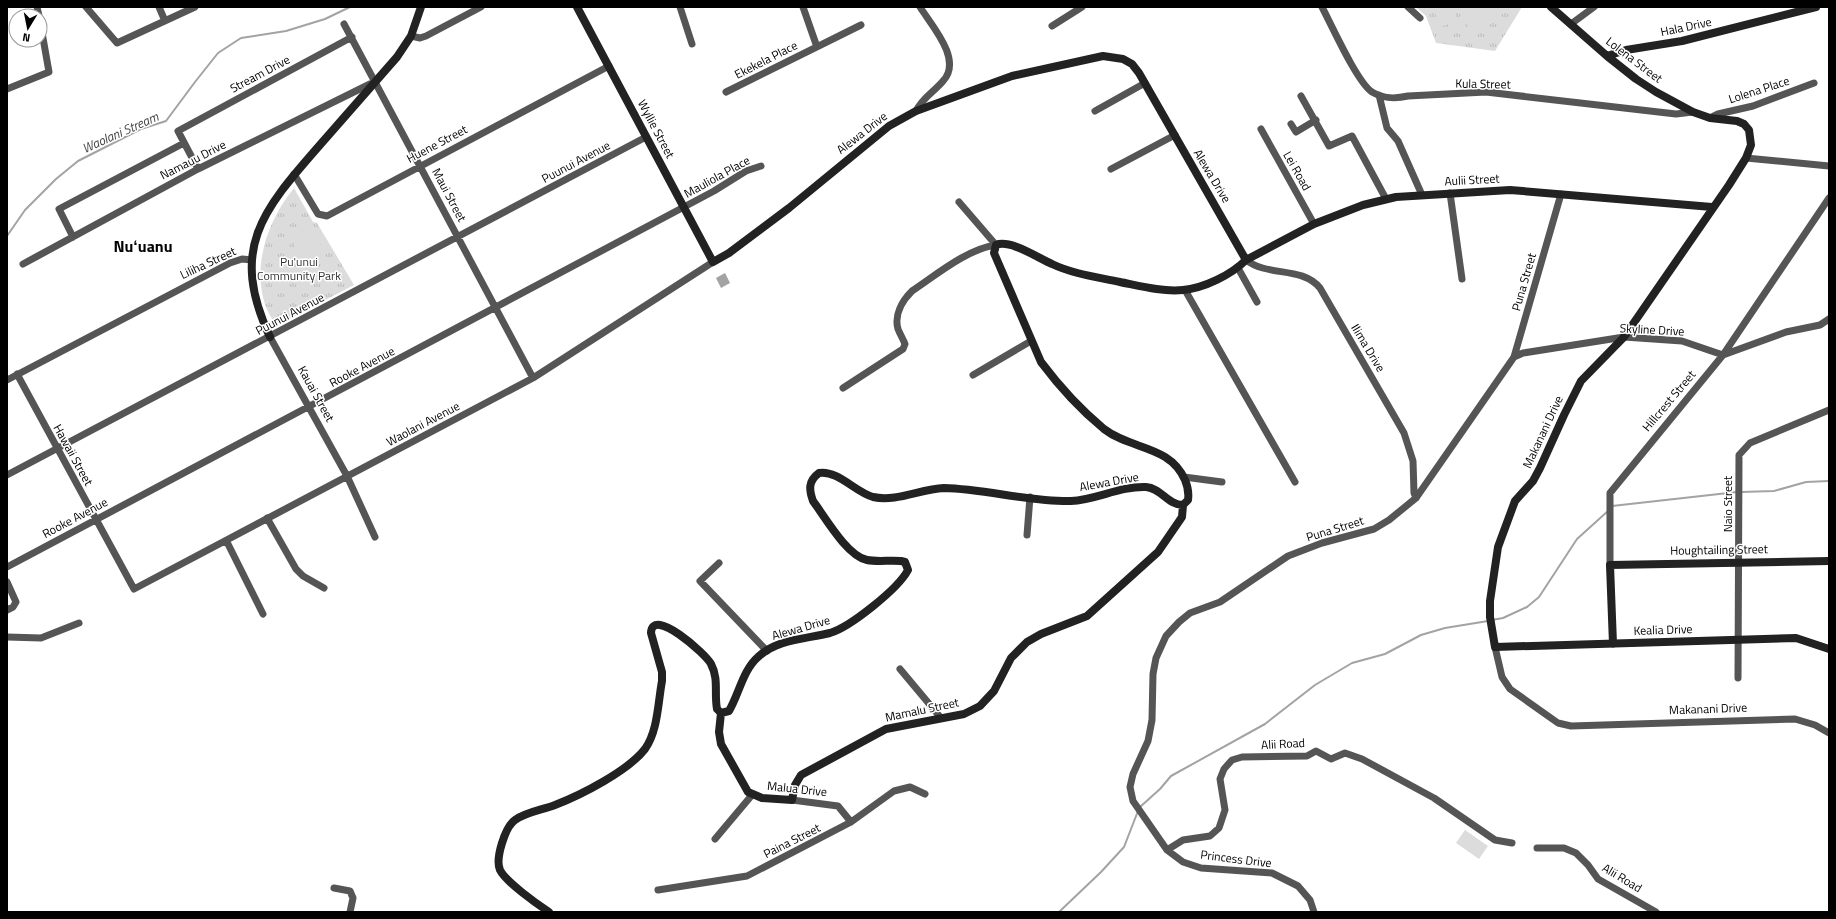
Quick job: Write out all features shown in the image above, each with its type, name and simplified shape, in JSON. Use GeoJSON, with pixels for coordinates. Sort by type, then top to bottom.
{"type":"FeatureCollection","features":[{"type":"Feature","properties":{"kind":"street"},"geometry":{"type":"LineString","coordinates":[[86,7],[117,42],[195,7]]}},
{"type":"Feature","properties":{"kind":"street"},"geometry":{"type":"LineString","coordinates":[[159,7],[166,21]]}},
{"type":"Feature","properties":{"kind":"street","name":"Liliha Street"},"geometry":{"type":"LineString","coordinates":[[7,380],[230,264],[242,259],[252,260],[260,226],[267,210],[294,174],[376,81],[411,36],[421,7]]}},
{"type":"Feature","properties":{"kind":"street"},"geometry":{"type":"LineString","coordinates":[[411,36],[420,38],[426,36],[481,7]]}},
{"type":"Feature","properties":{"kind":"street","name":"Wyllie Street"},"geometry":{"type":"LineString","coordinates":[[577,7],[713,262]]}},
{"type":"Feature","properties":{"kind":"street"},"geometry":{"type":"LineString","coordinates":[[680,7],[692,44]]}},
{"type":"Feature","properties":{"kind":"street","name":"Ekekela Place"},"geometry":{"type":"LineString","coordinates":[[803,7],[817,47]]}},
{"type":"Feature","properties":{"kind":"street"},"geometry":{"type":"LineString","coordinates":[[916,111],[923,99],[945,80],[949,73],[950,63],[949,55],[920,7]]}},
{"type":"Feature","properties":{"kind":"street"},"geometry":{"type":"LineString","coordinates":[[1052,26],[1082,7]]}},
{"type":"Feature","properties":{"kind":"street"},"geometry":{"type":"LineString","coordinates":[[1322,7],[1360,79],[1371,91],[1379,96],[1386,128],[1398,141],[1422,195]]}},
{"type":"Feature","properties":{"kind":"street"},"geometry":{"type":"LineString","coordinates":[[1408,7],[1420,18]]}},
{"type":"Feature","properties":{"kind":"street","name":"Lolena Street"},"geometry":{"type":"LineString","coordinates":[[1551,7],[1636,79],[1692,112],[1710,118]]}},
{"type":"Feature","properties":{"kind":"street"},"geometry":{"type":"LineString","coordinates":[[1571,24],[1594,7]]}},
{"type":"Feature","properties":{"kind":"street","name":"Hala Drive"},"geometry":{"type":"LineString","coordinates":[[1607,56],[1626,50],[1682,42],[1816,7]]}},
{"type":"Feature","properties":{"kind":"street","name":"Maui Street"},"geometry":{"type":"LineString","coordinates":[[344,24],[376,81],[533,378]]}},
{"type":"Feature","properties":{"kind":"street","name":"Ekekela Place"},"geometry":{"type":"LineString","coordinates":[[726,92],[861,25]]}},
{"type":"Feature","properties":{"kind":"street","name":"Stream Drive"},"geometry":{"type":"LineString","coordinates":[[184,143],[178,131],[352,37]]}},
{"type":"Feature","properties":{"kind":"street"},"geometry":{"type":"LineString","coordinates":[[7,89],[49,72],[45,48]]}},
{"type":"Feature","properties":{"kind":"street","name":"Alewa Drive"},"geometry":{"type":"LineString","coordinates":[[713,262],[729,253],[795,204],[889,126],[916,111],[1012,76],[1103,56],[1123,59],[1132,64],[1145,83],[1246,260]]}},
{"type":"Feature","properties":{"kind":"street","name":"Huene Street"},"geometry":{"type":"LineString","coordinates":[[294,174],[318,214],[327,216],[608,66]]}},
{"type":"Feature","properties":{"kind":"street","name":"Namauu Drive"},"geometry":{"type":"LineString","coordinates":[[23,264],[198,170],[376,81]]}},
{"type":"Feature","properties":{"kind":"street"},"geometry":{"type":"LineString","coordinates":[[1095,112],[1145,83]]}},
{"type":"Feature","properties":{"kind":"street","name":"Lolena Place"},"geometry":{"type":"LineString","coordinates":[[1710,118],[1718,114],[1770,100],[1814,83]]}},
{"type":"Feature","properties":{"kind":"street","name":"Kula Street"},"geometry":{"type":"LineString","coordinates":[[1379,96],[1396,99],[1408,96],[1486,92],[1676,114],[1692,112]]}},
{"type":"Feature","properties":{"kind":"street"},"geometry":{"type":"LineString","coordinates":[[1301,96],[1316,120],[1329,146],[1352,136],[1386,199]]}},
{"type":"Feature","properties":{"kind":"street","name":"Makanani Drive"},"geometry":{"type":"LineString","coordinates":[[1710,118],[1737,121],[1747,127],[1751,138],[1751,145],[1746,158],[1624,337],[1581,381],[1533,481],[1515,501],[1498,547],[1490,617],[1495,647],[1502,677],[1510,689],[1558,723],[1571,726],[1795,718],[1815,725],[1829,733]]}},
{"type":"Feature","properties":{"kind":"street"},"geometry":{"type":"LineString","coordinates":[[1291,124],[1296,132],[1316,120]]}},
{"type":"Feature","properties":{"kind":"street","name":"Lei Road"},"geometry":{"type":"LineString","coordinates":[[1261,129],[1314,224]]}},
{"type":"Feature","properties":{"kind":"street"},"geometry":{"type":"LineString","coordinates":[[1110,169],[1175,136]]}},
{"type":"Feature","properties":{"kind":"street","name":"Puunui Avenue"},"geometry":{"type":"LineString","coordinates":[[7,475],[57,450],[646,137]]}},
{"type":"Feature","properties":{"kind":"street"},"geometry":{"type":"LineString","coordinates":[[73,237],[59,209],[184,143],[198,170]]}},
{"type":"Feature","properties":{"kind":"street"},"geometry":{"type":"LineString","coordinates":[[1746,158],[1829,166]]}},
{"type":"Feature","properties":{"kind":"street","name":"Mauliola Place"},"geometry":{"type":"LineString","coordinates":[[684,208],[714,192],[746,171],[761,166]]}},
{"type":"Feature","properties":{"kind":"street","name":"Aulii Street"},"geometry":{"type":"LineString","coordinates":[[1246,260],[1314,224],[1364,205],[1386,199],[1422,195],[1510,190],[1712,207]]}},
{"type":"Feature","properties":{"kind":"street"},"geometry":{"type":"LineString","coordinates":[[1450,193],[1462,279]]}},
{"type":"Feature","properties":{"kind":"street","name":"Puna Street"},"geometry":{"type":"LineString","coordinates":[[1167,850],[1133,801],[1130,787],[1133,774],[1148,741],[1152,720],[1153,674],[1156,658],[1166,636],[1190,613],[1220,602],[1288,556],[1322,543],[1374,529],[1389,520],[1416,498],[1514,356],[1561,194]]}},
{"type":"Feature","properties":{"kind":"street","name":"Hillcrest Street"},"geometry":{"type":"LineString","coordinates":[[1613,644],[1609,524],[1610,493],[1623,475],[1723,355],[1829,198]]}},
{"type":"Feature","properties":{"kind":"street"},"geometry":{"type":"LineString","coordinates":[[959,202],[996,245]]}},
{"type":"Feature","properties":{"kind":"street","name":"Rooke Avenue"},"geometry":{"type":"LineString","coordinates":[[7,567],[310,408],[684,208]]}},
{"type":"Feature","properties":{"kind":"street"},"geometry":{"type":"LineString","coordinates":[[843,388],[903,349],[905,344],[898,327],[897,316],[904,300],[912,291],[972,252],[983,247],[1001,243],[1011,245],[1051,264],[1077,273],[1152,288],[1184,290],[1210,282],[1238,268],[1246,260]]}},
{"type":"Feature","properties":{"kind":"street"},"geometry":{"type":"LineString","coordinates":[[996,245],[994,253],[1041,362],[1052,377],[1104,429],[1129,444],[1167,457],[1176,464],[1184,477],[1189,495],[1188,500],[1183,505]]}},
{"type":"Feature","properties":{"kind":"street","name":"Kauai Street"},"geometry":{"type":"LineString","coordinates":[[252,260],[254,298],[270,337],[347,476],[375,537]]}},
{"type":"Feature","properties":{"kind":"street","name":"Ilima Drive"},"geometry":{"type":"LineString","coordinates":[[1246,260],[1260,267],[1310,278],[1320,288],[1404,433],[1413,460],[1414,493],[1416,498]]}},
{"type":"Feature","properties":{"kind":"street","name":"Waolani Avenue"},"geometry":{"type":"LineString","coordinates":[[134,589],[226,542],[267,518],[533,378],[713,262]]}},
{"type":"Feature","properties":{"kind":"street"},"geometry":{"type":"LineString","coordinates":[[1238,268],[1257,302]]}},
{"type":"Feature","properties":{"kind":"street"},"geometry":{"type":"LineString","coordinates":[[1184,290],[1295,482]]}},
{"type":"Feature","properties":{"kind":"street"},"geometry":{"type":"LineString","coordinates":[[1723,355],[1786,332],[1820,325],[1829,319]]}},
{"type":"Feature","properties":{"kind":"street","name":"Skyline Drive"},"geometry":{"type":"LineString","coordinates":[[1514,356],[1523,353],[1624,337],[1682,341],[1723,355]]}},
{"type":"Feature","properties":{"kind":"street"},"geometry":{"type":"LineString","coordinates":[[973,376],[1031,341]]}},
{"type":"Feature","properties":{"kind":"street","name":"Hawaii Street"},"geometry":{"type":"LineString","coordinates":[[17,374],[134,589]]}},
{"type":"Feature","properties":{"kind":"street","name":"Naio Street"},"geometry":{"type":"LineString","coordinates":[[1738,678],[1740,562],[1738,455],[1750,443],[1829,410]]}},
{"type":"Feature","properties":{"kind":"street","name":"Alewa Drive"},"geometry":{"type":"LineString","coordinates":[[721,713],[729,711],[752,664],[767,651],[782,644],[839,629],[877,603],[905,576],[908,570],[905,562],[867,560],[861,558],[849,549],[813,501],[810,493],[810,485],[812,480],[819,474],[830,474],[866,494],[880,498],[897,497],[925,490],[944,488],[1072,501],[1132,488],[1146,487],[1158,491],[1174,504],[1183,505]]}},
{"type":"Feature","properties":{"kind":"street"},"geometry":{"type":"LineString","coordinates":[[1184,477],[1222,482]]}},
{"type":"Feature","properties":{"kind":"street"},"geometry":{"type":"LineString","coordinates":[[1027,535],[1030,497]]}},
{"type":"Feature","properties":{"kind":"street","name":"Mamalu Street"},"geometry":{"type":"LineString","coordinates":[[792,800],[795,785],[801,775],[886,729],[970,712],[985,702],[994,691],[1011,658],[1021,647],[1032,638],[1081,620],[1098,608],[1164,545],[1182,517],[1183,505]]}},
{"type":"Feature","properties":{"kind":"street"},"geometry":{"type":"LineString","coordinates":[[267,518],[296,569],[303,576],[324,588]]}},
{"type":"Feature","properties":{"kind":"street"},"geometry":{"type":"LineString","coordinates":[[226,542],[263,614]]}},
{"type":"Feature","properties":{"kind":"street","name":"Houghtailing Street"},"geometry":{"type":"LineString","coordinates":[[1610,565],[1829,561]]}},
{"type":"Feature","properties":{"kind":"street"},"geometry":{"type":"LineString","coordinates":[[719,563],[700,581],[767,651]]}},
{"type":"Feature","properties":{"kind":"street"},"geometry":{"type":"LineString","coordinates":[[7,582],[16,602],[13,607],[7,610]]}},
{"type":"Feature","properties":{"kind":"street"},"geometry":{"type":"LineString","coordinates":[[7,637],[41,638],[79,623]]}},
{"type":"Feature","properties":{"kind":"street"},"geometry":{"type":"LineString","coordinates":[[549,912],[522,891],[500,871],[499,860],[506,831],[516,819],[568,800],[623,768],[645,748],[652,734],[662,681],[662,672],[651,633],[651,630],[655,625],[658,624],[666,627],[698,648],[709,659],[716,678],[717,709],[721,713]]}},
{"type":"Feature","properties":{"kind":"street","name":"Kealia Drive"},"geometry":{"type":"LineString","coordinates":[[1495,647],[1796,638],[1829,649]]}},
{"type":"Feature","properties":{"kind":"street"},"geometry":{"type":"LineString","coordinates":[[900,669],[941,718]]}},
{"type":"Feature","properties":{"kind":"street","name":"Malua Drive"},"geometry":{"type":"LineString","coordinates":[[721,713],[718,732],[721,744],[745,787],[752,795],[762,798],[838,806],[851,822]]}},
{"type":"Feature","properties":{"kind":"street","name":"Alii Road"},"geometry":{"type":"LineString","coordinates":[[1167,850],[1183,840],[1210,836],[1220,828],[1225,810],[1220,779],[1224,769],[1232,760],[1242,757],[1307,756],[1316,751],[1331,759],[1345,753],[1362,759],[1441,802],[1495,840],[1512,843]]}},
{"type":"Feature","properties":{"kind":"street","name":"Paina Street"},"geometry":{"type":"LineString","coordinates":[[658,890],[747,876],[851,822],[894,791],[910,788],[925,794]]}},
{"type":"Feature","properties":{"kind":"street"},"geometry":{"type":"LineString","coordinates":[[715,839],[752,795]]}},
{"type":"Feature","properties":{"kind":"street","name":"Alii Road"},"geometry":{"type":"LineString","coordinates":[[1537,848],[1564,848],[1576,853],[1585,860],[1598,879],[1656,912]]}},
{"type":"Feature","properties":{"kind":"street","name":"Princess Drive"},"geometry":{"type":"LineString","coordinates":[[1167,850],[1182,862],[1201,868],[1272,873],[1298,886],[1310,900],[1314,912]]}},
{"type":"Feature","properties":{"kind":"street"},"geometry":{"type":"LineString","coordinates":[[334,888],[350,891],[353,898],[350,912]]}},
{"type":"Feature","properties":{"kind":"green space"},"geometry":{"type":"Polygon","coordinates":[[[1416,7],[1522,7],[1495,51],[1436,43],[1426,16],[1416,7]]]}},
{"type":"Feature","properties":{"kind":"green space"},"geometry":{"type":"Polygon","coordinates":[[[1433,7],[1453,7],[1458,21],[1440,27],[1433,7]]]}},
{"type":"Feature","properties":{"kind":"green space"},"geometry":{"type":"Polygon","coordinates":[[[1475,7],[1488,7],[1492,18],[1468,28],[1462,12],[1475,7]]]}},
{"type":"Feature","properties":{"kind":"green space","name":"Pu'unui Community Park"},"geometry":{"type":"Polygon","coordinates":[[[294,188],[313,222],[317,223],[354,285],[276,326],[264,301],[261,286],[262,256],[277,213],[294,188]]]}},
{"type":"Feature","properties":{"kind":"green space"},"geometry":{"type":"Polygon","coordinates":[[[312,228],[322,249],[299,262],[294,245],[295,240],[301,233],[312,228]]]}},
{"type":"Feature","properties":{"kind":"green space"},"geometry":{"type":"Polygon","coordinates":[[[1465,830],[1488,846],[1479,859],[1456,843],[1465,830]]]}},
{"type":"Feature","properties":{"kind":"shaded area"},"geometry":{"type":"Polygon","coordinates":[[[725,273],[730,283],[721,288],[716,278],[725,273]]]}},
{"type":"Feature","properties":{"kind":"waterway","name":"Waolani Stream"},"geometry":{"type":"LineString","coordinates":[[7,236],[25,210],[56,179],[78,161],[141,129],[166,121],[218,53],[241,38],[286,31],[325,19],[350,7]]}},
{"type":"Feature","properties":{"kind":"waterway"},"geometry":{"type":"LineString","coordinates":[[1741,492],[1774,491],[1806,482],[1829,481]]}},
{"type":"Feature","properties":{"kind":"waterway"},"geometry":{"type":"LineString","coordinates":[[1612,506],[1737,492]]}},
{"type":"Feature","properties":{"kind":"waterway"},"geometry":{"type":"LineString","coordinates":[[1492,620],[1503,618],[1527,607],[1539,597],[1577,539],[1608,511]]}},
{"type":"Feature","properties":{"kind":"waterway"},"geometry":{"type":"LineString","coordinates":[[1140,807],[1160,789],[1171,776],[1265,724],[1315,685],[1352,663],[1385,654],[1421,635],[1445,628],[1488,621]]}},
{"type":"Feature","properties":{"kind":"waterway"},"geometry":{"type":"LineString","coordinates":[[1059,912],[1101,872],[1124,847],[1138,811]]}},
{"type":"Feature","properties":{"kind":"district","name":"Nuʻuanu"},"geometry":{"type":"Point","coordinates":[143,246]}}]}
